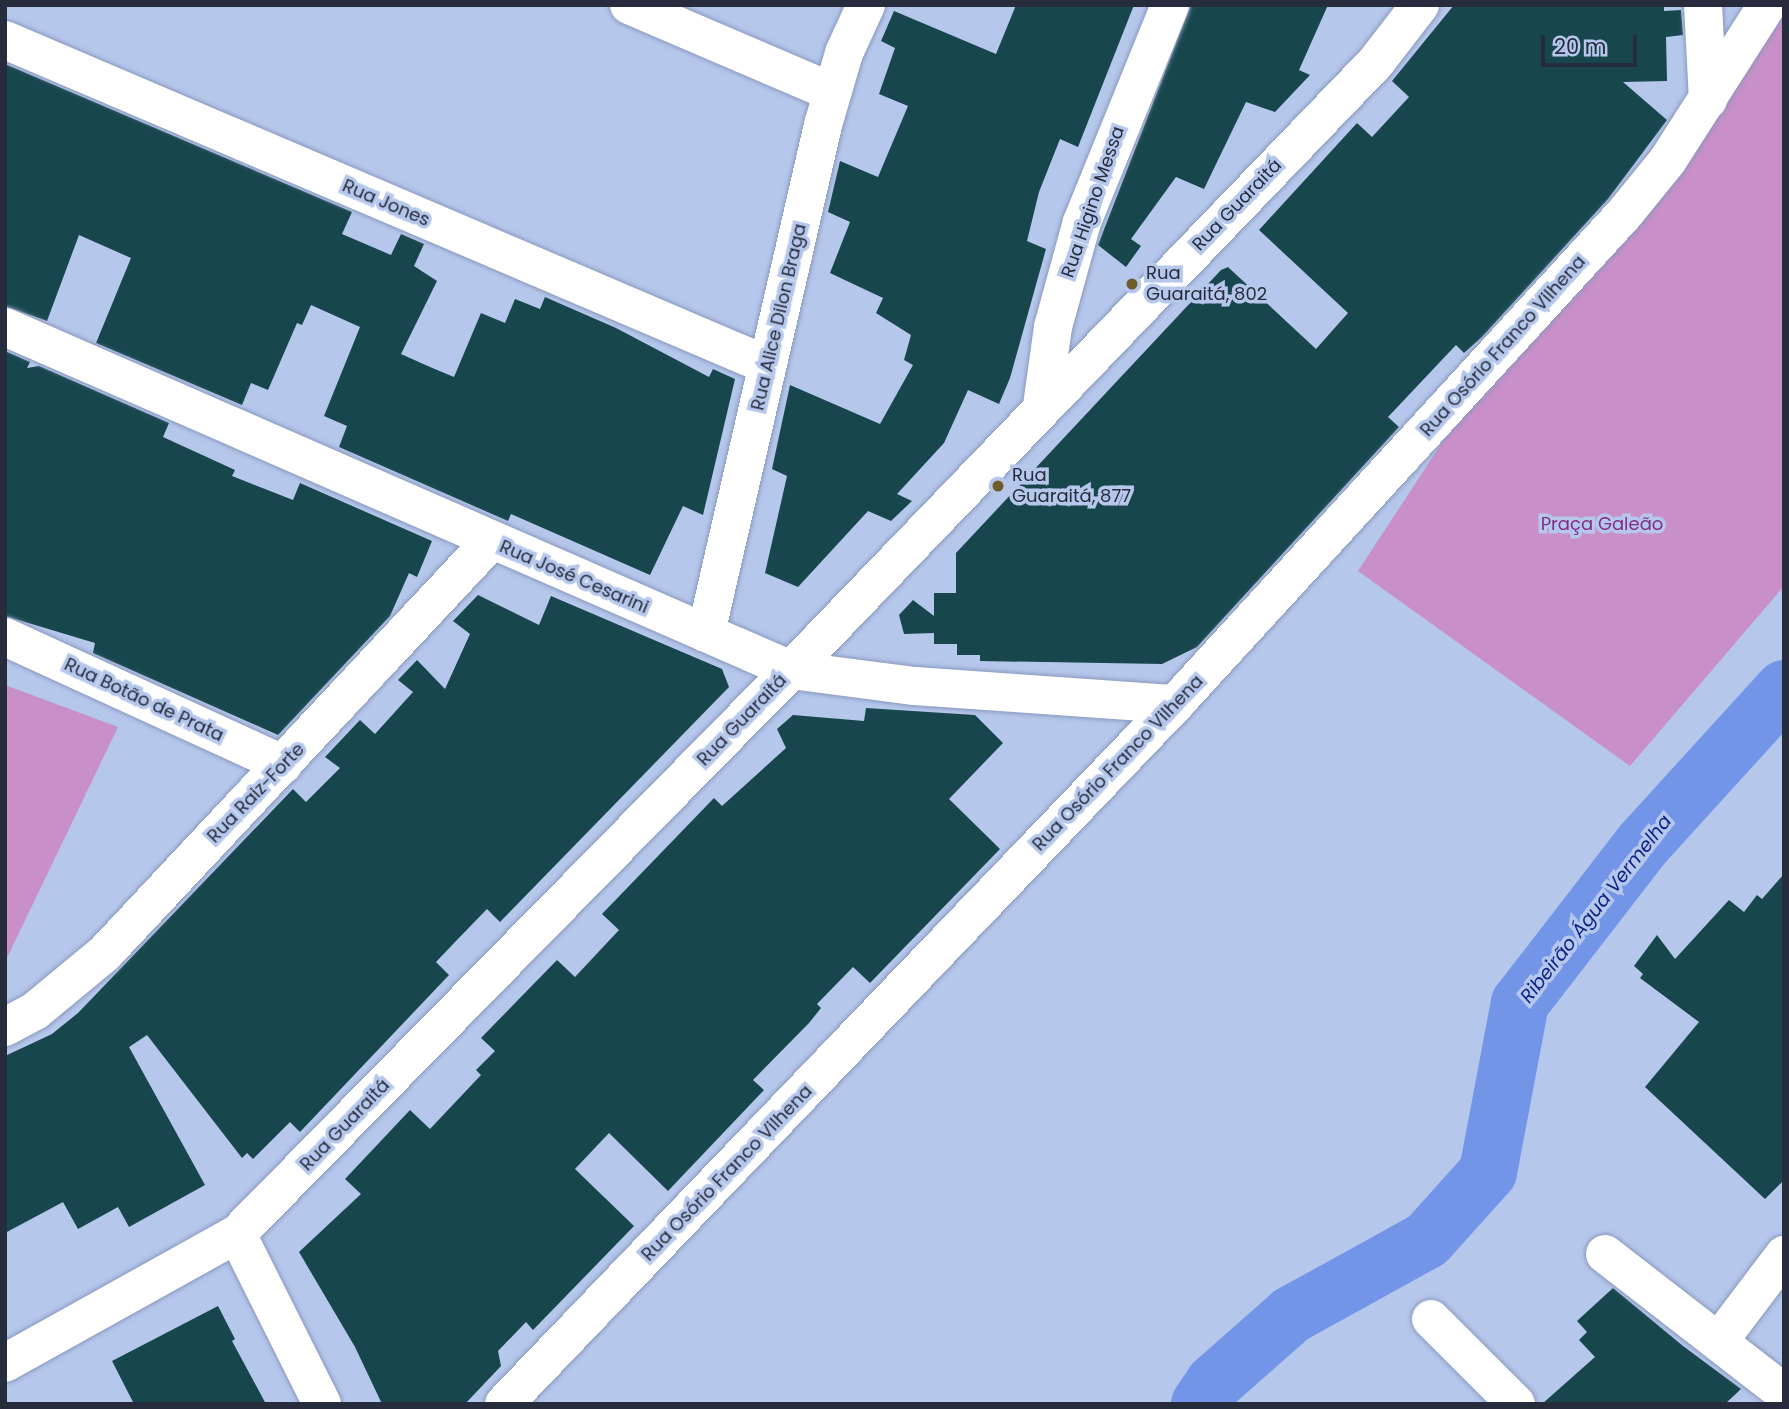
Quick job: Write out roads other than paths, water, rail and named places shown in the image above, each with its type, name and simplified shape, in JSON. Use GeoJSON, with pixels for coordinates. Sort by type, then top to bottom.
{"type":"FeatureCollection","features":[{"type":"Feature","properties":{"kind":"street"},"geometry":{"type":"LineString","coordinates":[[629,5],[832,92]]}},
{"type":"Feature","properties":{"kind":"street","name":"Rua Alice Dilon Braga"},"geometry":{"type":"LineString","coordinates":[[706,633],[832,92],[866,5]]}},
{"type":"Feature","properties":{"kind":"street","name":"Rua Higino Messa"},"geometry":{"type":"LineString","coordinates":[[1042,407],[1053,327],[1082,222],[1170,5]]}},
{"type":"Feature","properties":{"kind":"street","name":"Rua Guaraitá"},"geometry":{"type":"LineString","coordinates":[[5,1363],[237,1234],[791,670],[1376,62],[1420,5]]}},
{"type":"Feature","properties":{"kind":"street"},"geometry":{"type":"LineString","coordinates":[[1703,5],[1709,100]]}},
{"type":"Feature","properties":{"kind":"street","name":"Rua Osório Franco Vilhena"},"geometry":{"type":"LineString","coordinates":[[504,1404],[1175,704],[1625,213],[1709,100],[1767,5]]}},
{"type":"Feature","properties":{"kind":"street","name":"Rua Jones"},"geometry":{"type":"LineString","coordinates":[[5,40],[767,365]]}},
{"type":"Feature","properties":{"kind":"street","name":"Rua José Cesarini"},"geometry":{"type":"LineString","coordinates":[[5,327],[791,670],[915,686],[1175,704]]}},
{"type":"Feature","properties":{"kind":"street","name":"Rua Raiz-Forte"},"geometry":{"type":"LineString","coordinates":[[5,1027],[35,1011],[105,953],[491,541]]}},
{"type":"Feature","properties":{"kind":"street","name":"Rua Botão de Prata"},"geometry":{"type":"LineString","coordinates":[[5,637],[283,764]]}},
{"type":"Feature","properties":{"kind":"street"},"geometry":{"type":"LineString","coordinates":[[237,1234],[323,1404]]}},
{"type":"Feature","properties":{"kind":"street"},"geometry":{"type":"LineString","coordinates":[[1605,1254],[1784,1393]]}},
{"type":"Feature","properties":{"kind":"street"},"geometry":{"type":"LineString","coordinates":[[1719,1341],[1784,1255]]}},
{"type":"Feature","properties":{"kind":"street"},"geometry":{"type":"LineString","coordinates":[[1431,1319],[1516,1404]]}},
{"type":"Feature","properties":{"kind":"waterway","name":"Ribeirão Água Vermelha"},"geometry":{"type":"LineString","coordinates":[[1200,1404],[1214,1383],[1291,1315],[1427,1240],[1488,1172],[1520,1003],[1642,845],[1784,689]]}},
{"type":"Feature","properties":{"kind":"place","name":"Rua Guaraitá, 802"},"geometry":{"type":"Point","coordinates":[1132,284]}},
{"type":"Feature","properties":{"kind":"place","name":"Rua Guaraitá, 877"},"geometry":{"type":"Point","coordinates":[998,486]}},
{"type":"Feature","properties":{"kind":"park label","name":"Praça Galeão"},"geometry":{"type":"Point","coordinates":[1602,524]}}]}
